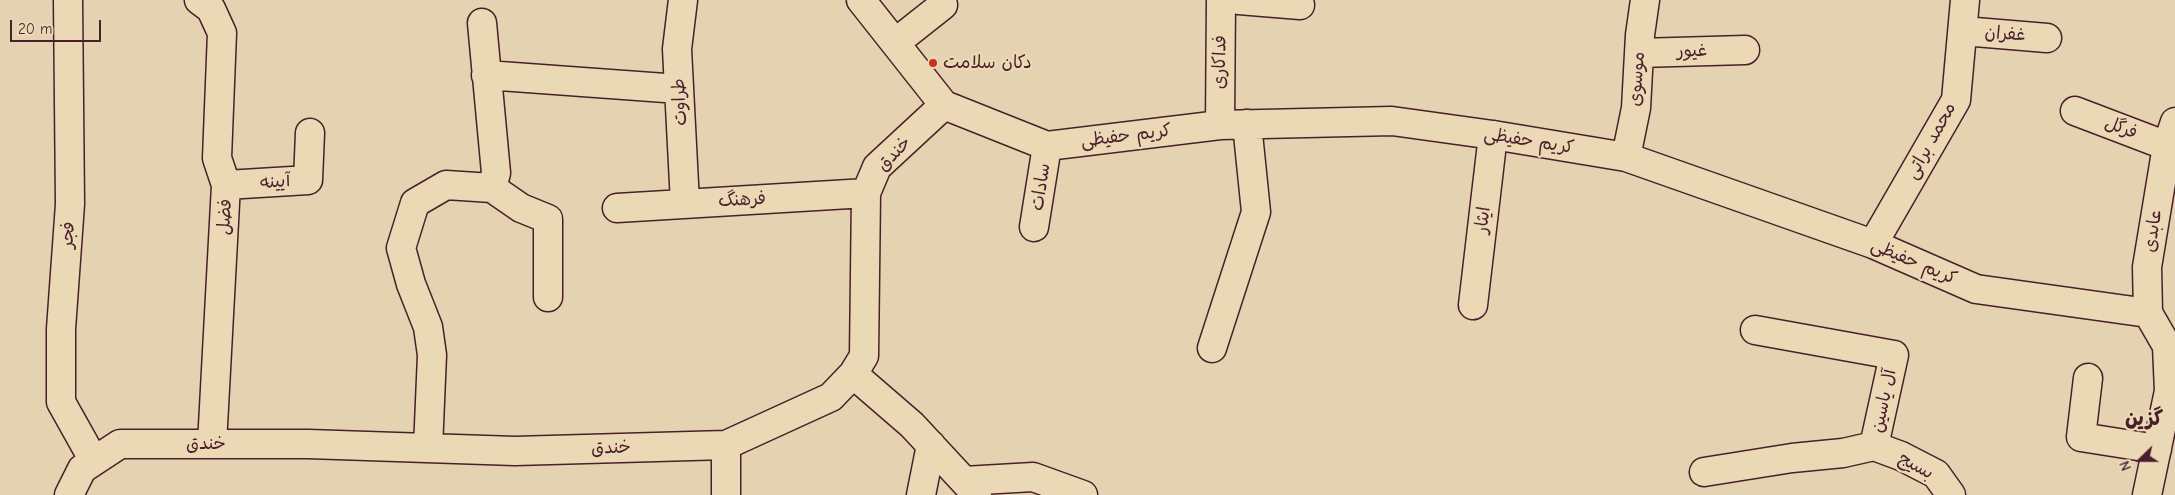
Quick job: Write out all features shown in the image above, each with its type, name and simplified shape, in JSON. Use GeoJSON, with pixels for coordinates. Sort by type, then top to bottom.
{"type":"FeatureCollection","features":[{"type":"Feature","properties":{"kind":"street","name":"فجر"},"geometry":{"type":"LineString","coordinates":[[68,0],[70,204],[61,329],[61,402],[94,461]]}},
{"type":"Feature","properties":{"kind":"street","name":"فضل"},"geometry":{"type":"LineString","coordinates":[[199,0],[211,9],[222,33],[217,158],[226,185],[212,444]]}},
{"type":"Feature","properties":{"kind":"street","name":"طراوت"},"geometry":{"type":"LineString","coordinates":[[683,0],[677,49],[685,203]]}},
{"type":"Feature","properties":{"kind":"street"},"geometry":{"type":"LineString","coordinates":[[861,0],[944,106]]}},
{"type":"Feature","properties":{"kind":"street","name":"فداکاری"},"geometry":{"type":"LineString","coordinates":[[1220,124],[1221,0]]}},
{"type":"Feature","properties":{"kind":"street"},"geometry":{"type":"LineString","coordinates":[[1239,0],[1300,5]]}},
{"type":"Feature","properties":{"kind":"street","name":"موسوی"},"geometry":{"type":"LineString","coordinates":[[1626,157],[1636,108],[1639,53],[1645,0]]}},
{"type":"Feature","properties":{"kind":"street","name":"محمد براتی"},"geometry":{"type":"LineString","coordinates":[[1873,244],[1956,100],[1965,0]]}},
{"type":"Feature","properties":{"kind":"street"},"geometry":{"type":"LineString","coordinates":[[895,43],[943,5]]}},
{"type":"Feature","properties":{"kind":"street"},"geometry":{"type":"LineString","coordinates":[[482,23],[496,173],[492,188]]}},
{"type":"Feature","properties":{"kind":"street","name":"غفران"},"geometry":{"type":"LineString","coordinates":[[1963,31],[2048,38]]}},
{"type":"Feature","properties":{"kind":"street","name":"غیور"},"geometry":{"type":"LineString","coordinates":[[1639,53],[1745,50]]}},
{"type":"Feature","properties":{"kind":"street"},"geometry":{"type":"LineString","coordinates":[[486,75],[679,88]]}},
{"type":"Feature","properties":{"kind":"street","name":"خندق"},"geometry":{"type":"LineString","coordinates":[[69,495],[82,469],[120,444],[308,444],[515,451],[726,445],[831,397],[853,374],[864,356],[866,192],[877,167],[944,106]]}},
{"type":"Feature","properties":{"kind":"street","name":"کریم حفیظی"},"geometry":{"type":"LineString","coordinates":[[944,106],[1047,146],[1220,124],[1392,122],[1493,134],[1626,157],[1873,244],[1976,289],[2148,313]]}},
{"type":"Feature","properties":{"kind":"street","name":"فرگل"},"geometry":{"type":"LineString","coordinates":[[2075,111],[2171,134]]}},
{"type":"Feature","properties":{"kind":"street"},"geometry":{"type":"LineString","coordinates":[[1212,348],[1256,212],[1247,124]]}},
{"type":"Feature","properties":{"kind":"street","name":"آیینه"},"geometry":{"type":"LineString","coordinates":[[226,185],[308,180],[310,133]]}},
{"type":"Feature","properties":{"kind":"street","name":"ایثار"},"geometry":{"type":"LineString","coordinates":[[1473,305],[1493,134]]}},
{"type":"Feature","properties":{"kind":"street","name":"عابدی"},"geometry":{"type":"LineString","coordinates":[[2148,313],[2147,267],[2171,134]]}},
{"type":"Feature","properties":{"kind":"street","name":"سادات"},"geometry":{"type":"LineString","coordinates":[[1034,227],[1047,146]]}},
{"type":"Feature","properties":{"kind":"street"},"geometry":{"type":"LineString","coordinates":[[428,448],[432,355],[428,327],[411,284],[401,248],[415,203],[446,185],[492,188],[521,208],[548,219],[548,297]]}},
{"type":"Feature","properties":{"kind":"street","name":"فرهنگ"},"geometry":{"type":"LineString","coordinates":[[617,208],[866,192]]}},
{"type":"Feature","properties":{"kind":"street"},"geometry":{"type":"LineString","coordinates":[[2147,495],[2172,392],[2167,346],[2148,313]]}},
{"type":"Feature","properties":{"kind":"street","name":"آل یاسین"},"geometry":{"type":"LineString","coordinates":[[1704,472],[1792,458],[1843,453],[1874,446],[1894,355],[1755,330]]}},
{"type":"Feature","properties":{"kind":"street"},"geometry":{"type":"LineString","coordinates":[[853,374],[912,425],[971,488],[1033,478],[1083,495]]}},
{"type":"Feature","properties":{"kind":"street"},"geometry":{"type":"LineString","coordinates":[[2088,378],[2081,437],[2157,449]]}},
{"type":"Feature","properties":{"kind":"street"},"geometry":{"type":"LineString","coordinates":[[726,445],[726,495]]}},
{"type":"Feature","properties":{"kind":"street"},"geometry":{"type":"LineString","coordinates":[[921,495],[931,445]]}},
{"type":"Feature","properties":{"kind":"street","name":"بسیج"},"geometry":{"type":"LineString","coordinates":[[1874,446],[1901,456],[1936,474],[1952,495]]}},
{"type":"Feature","properties":{"kind":"place","name":"دکان سلامت"},"geometry":{"type":"Point","coordinates":[933,63]}},
{"type":"Feature","properties":{"kind":"district","name":"گزین"},"geometry":{"type":"Point","coordinates":[2144,419]}}]}
